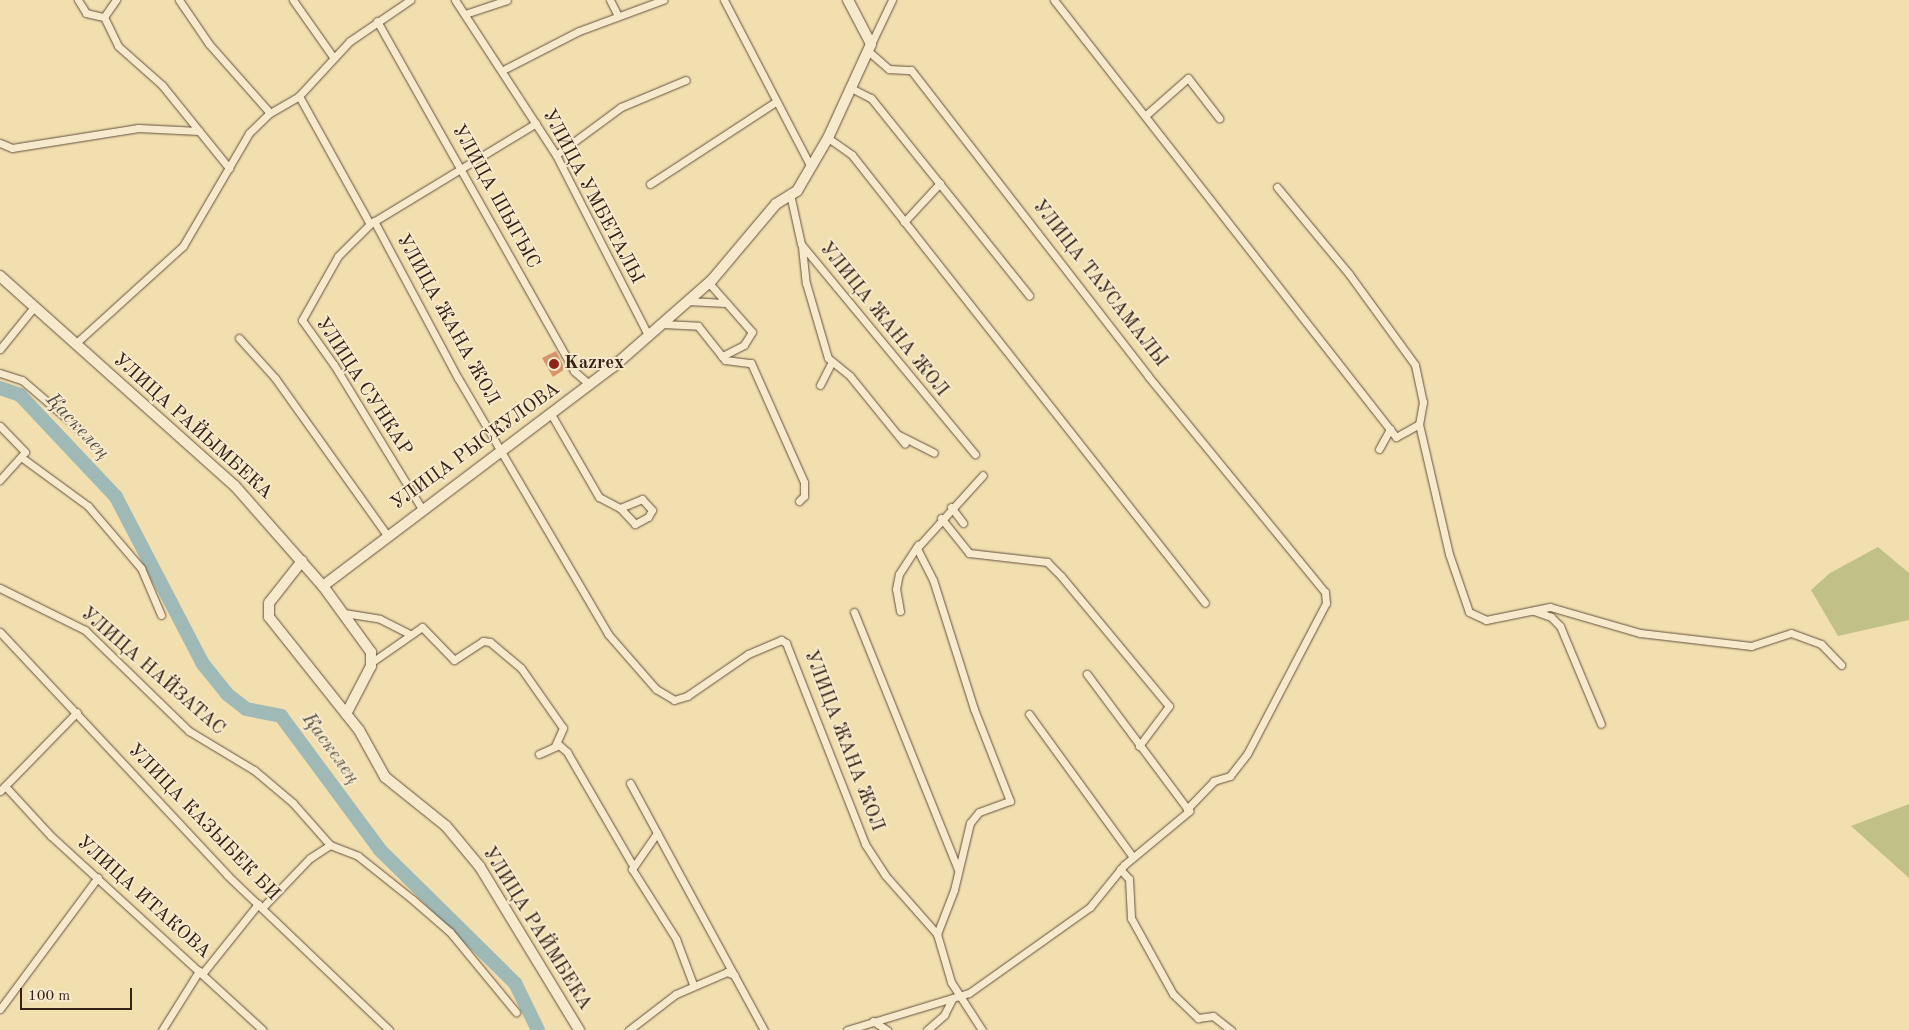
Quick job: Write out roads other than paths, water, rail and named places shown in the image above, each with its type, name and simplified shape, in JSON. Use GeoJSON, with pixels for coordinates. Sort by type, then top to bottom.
{"type":"FeatureCollection","features":[{"type":"Feature","properties":{"kind":"street"},"geometry":{"type":"LineString","coordinates":[[78,0],[86,14],[104,17]]}},
{"type":"Feature","properties":{"kind":"street"},"geometry":{"type":"LineString","coordinates":[[104,17],[116,0]]}},
{"type":"Feature","properties":{"kind":"street"},"geometry":{"type":"LineString","coordinates":[[180,0],[208,44],[270,113]]}},
{"type":"Feature","properties":{"kind":"street"},"geometry":{"type":"LineString","coordinates":[[293,0],[332,57]]}},
{"type":"Feature","properties":{"kind":"street"},"geometry":{"type":"LineString","coordinates":[[75,344],[183,246],[249,133],[270,113],[299,96],[332,57],[376,22],[410,0]]}},
{"type":"Feature","properties":{"kind":"street","name":"УЛИЦА УМБЕТАЛЫ"},"geometry":{"type":"LineString","coordinates":[[455,0],[503,70],[556,155],[648,335]]}},
{"type":"Feature","properties":{"kind":"street"},"geometry":{"type":"LineString","coordinates":[[465,14],[507,0]]}},
{"type":"Feature","properties":{"kind":"street"},"geometry":{"type":"LineString","coordinates":[[610,0],[618,16]]}},
{"type":"Feature","properties":{"kind":"street"},"geometry":{"type":"LineString","coordinates":[[503,70],[618,16],[663,0]]}},
{"type":"Feature","properties":{"kind":"street"},"geometry":{"type":"LineString","coordinates":[[724,0],[774,103],[810,167]]}},
{"type":"Feature","properties":{"kind":"street","name":"УЛИЦА ТАУСАМАЛЫ"},"geometry":{"type":"LineString","coordinates":[[847,1030],[873,1021],[951,1001],[959,997],[1090,908],[1120,869],[1187,809],[1214,781],[1230,776],[1238,768],[1326,603],[1324,592],[1294,558],[911,70],[889,69],[869,47],[848,0]]}},
{"type":"Feature","properties":{"kind":"street"},"geometry":{"type":"LineString","coordinates":[[869,47],[892,0]]}},
{"type":"Feature","properties":{"kind":"street"},"geometry":{"type":"LineString","coordinates":[[1054,0],[1390,428],[1399,438],[1419,424]]}},
{"type":"Feature","properties":{"kind":"street"},"geometry":{"type":"LineString","coordinates":[[104,17],[118,46],[162,85],[229,168]]}},
{"type":"Feature","properties":{"kind":"street","name":"УЛИЦА ШЫГЫС"},"geometry":{"type":"LineString","coordinates":[[376,22],[462,170],[574,370],[590,385]]}},
{"type":"Feature","properties":{"kind":"street","name":"УЛИЦА РЫСКУЛОВА"},"geometry":{"type":"LineString","coordinates":[[323,586],[387,535],[590,385],[709,283],[790,193],[796,191],[828,138],[848,87],[869,47]]}},
{"type":"Feature","properties":{"kind":"street"},"geometry":{"type":"LineString","coordinates":[[1146,115],[1188,78],[1219,118]]}},
{"type":"Feature","properties":{"kind":"street"},"geometry":{"type":"LineString","coordinates":[[556,155],[628,103],[686,80]]}},
{"type":"Feature","properties":{"kind":"street"},"geometry":{"type":"LineString","coordinates":[[848,87],[871,98],[1029,295]]}},
{"type":"Feature","properties":{"kind":"street","name":"УЛИЦА ЖАНА ЖОЛ"},"geometry":{"type":"LineString","coordinates":[[299,96],[372,222],[458,378],[503,448],[596,616],[664,696],[674,700],[687,696],[748,654],[781,640],[786,642],[865,844],[885,875],[937,934]]}},
{"type":"Feature","properties":{"kind":"street"},"geometry":{"type":"LineString","coordinates":[[650,184],[774,103]]}},
{"type":"Feature","properties":{"kind":"street","name":"УЛИЦА СУНКАР"},"geometry":{"type":"LineString","coordinates":[[422,509],[334,364],[302,320],[338,256],[372,222],[462,170],[536,124]]}},
{"type":"Feature","properties":{"kind":"street"},"geometry":{"type":"LineString","coordinates":[[0,143],[12,148],[138,128],[199,130]]}},
{"type":"Feature","properties":{"kind":"street"},"geometry":{"type":"LineString","coordinates":[[828,138],[847,150],[1205,603]]}},
{"type":"Feature","properties":{"kind":"street"},"geometry":{"type":"LineString","coordinates":[[904,222],[940,183]]}},
{"type":"Feature","properties":{"kind":"street"},"geometry":{"type":"LineString","coordinates":[[1277,187],[1349,274],[1415,365],[1424,402],[1419,424],[1464,606],[1478,619],[1486,620],[1550,607],[1640,633],[1734,645],[1756,646],[1791,633],[1821,644],[1841,665]]}},
{"type":"Feature","properties":{"kind":"street","name":"УЛИЦА ЖАНА ЖОЛ"},"geometry":{"type":"LineString","coordinates":[[790,193],[801,244],[975,454]]}},
{"type":"Feature","properties":{"kind":"street"},"geometry":{"type":"LineString","coordinates":[[801,244],[806,283],[832,367],[850,376],[894,433],[905,444]]}},
{"type":"Feature","properties":{"kind":"street","name":"УЛИЦА РАЙЫМБЕКА"},"geometry":{"type":"LineString","coordinates":[[0,276],[235,486],[302,561]]}},
{"type":"Feature","properties":{"kind":"street"},"geometry":{"type":"LineString","coordinates":[[709,283],[752,332],[744,345],[722,356]]}},
{"type":"Feature","properties":{"kind":"street"},"geometry":{"type":"LineString","coordinates":[[687,301],[726,303]]}},
{"type":"Feature","properties":{"kind":"street"},"geometry":{"type":"LineString","coordinates":[[0,349],[34,307]]}},
{"type":"Feature","properties":{"kind":"street"},"geometry":{"type":"LineString","coordinates":[[660,324],[698,326],[722,356],[734,363],[744,359],[752,363],[804,482],[804,496],[799,501]]}},
{"type":"Feature","properties":{"kind":"street"},"geometry":{"type":"LineString","coordinates":[[239,338],[275,378],[387,535]]}},
{"type":"Feature","properties":{"kind":"street"},"geometry":{"type":"LineString","coordinates":[[820,385],[832,367]]}},
{"type":"Feature","properties":{"kind":"street"},"geometry":{"type":"LineString","coordinates":[[0,373],[22,380],[79,429]]}},
{"type":"Feature","properties":{"kind":"street"},"geometry":{"type":"LineString","coordinates":[[551,414],[599,497],[620,508]]}},
{"type":"Feature","properties":{"kind":"street"},"geometry":{"type":"LineString","coordinates":[[0,426],[24,446],[21,457],[0,479]]}},
{"type":"Feature","properties":{"kind":"street"},"geometry":{"type":"LineString","coordinates":[[1379,449],[1390,428]]}},
{"type":"Feature","properties":{"kind":"street"},"geometry":{"type":"LineString","coordinates":[[894,433],[934,453]]}},
{"type":"Feature","properties":{"kind":"street"},"geometry":{"type":"LineString","coordinates":[[21,457],[88,506],[141,568],[161,615]]}},
{"type":"Feature","properties":{"kind":"street"},"geometry":{"type":"LineString","coordinates":[[900,612],[896,589],[900,574],[918,545],[951,507],[983,475]]}},
{"type":"Feature","properties":{"kind":"street"},"geometry":{"type":"LineString","coordinates":[[951,507],[963,523]]}},
{"type":"Feature","properties":{"kind":"street"},"geometry":{"type":"LineString","coordinates":[[941,518],[969,553],[1052,566],[1169,706],[1139,746]]}},
{"type":"Feature","properties":{"kind":"street"},"geometry":{"type":"LineString","coordinates":[[918,545],[1010,801],[975,815],[937,934],[959,997],[982,1030]]}},
{"type":"Feature","properties":{"kind":"street"},"geometry":{"type":"LineString","coordinates":[[372,662],[371,652],[344,613],[302,561],[269,603],[269,617],[346,714],[372,662],[409,634],[427,629],[454,660],[483,641],[504,649],[537,688],[563,728],[555,746],[539,754]]}},
{"type":"Feature","properties":{"kind":"street","name":"УЛИЦА НАЙЗАТАС"},"geometry":{"type":"LineString","coordinates":[[0,588],[85,630],[189,731],[270,782],[330,845],[358,856],[437,920],[516,1012]]}},
{"type":"Feature","properties":{"kind":"street"},"geometry":{"type":"LineString","coordinates":[[1534,611],[1551,617],[1560,626],[1602,724]]}},
{"type":"Feature","properties":{"kind":"street"},"geometry":{"type":"LineString","coordinates":[[854,612],[958,869]]}},
{"type":"Feature","properties":{"kind":"street"},"geometry":{"type":"LineString","coordinates":[[344,613],[380,619],[409,634]]}},
{"type":"Feature","properties":{"kind":"street","name":"УЛИЦА КАЗЫБЕК БИ"},"geometry":{"type":"LineString","coordinates":[[0,632],[260,906],[389,1030]]}},
{"type":"Feature","properties":{"kind":"street"},"geometry":{"type":"LineString","coordinates":[[1087,674],[1187,809]]}},
{"type":"Feature","properties":{"kind":"street"},"geometry":{"type":"LineString","coordinates":[[2,788],[77,712]]}},
{"type":"Feature","properties":{"kind":"street","name":"УЛИЦА РАЙМБЕКА"},"geometry":{"type":"LineString","coordinates":[[346,714],[385,777],[446,826],[480,867],[579,1030]]}},
{"type":"Feature","properties":{"kind":"street"},"geometry":{"type":"LineString","coordinates":[[1029,714],[1133,857]]}},
{"type":"Feature","properties":{"kind":"street"},"geometry":{"type":"LineString","coordinates":[[555,746],[566,752],[632,864],[655,912],[676,939],[693,984]]}},
{"type":"Feature","properties":{"kind":"street"},"geometry":{"type":"LineString","coordinates":[[630,783],[764,1030]]}},
{"type":"Feature","properties":{"kind":"street","name":"УЛИЦА ИТАКОВА"},"geometry":{"type":"LineString","coordinates":[[2,788],[263,1030]]}},
{"type":"Feature","properties":{"kind":"street"},"geometry":{"type":"LineString","coordinates":[[632,864],[657,833]]}},
{"type":"Feature","properties":{"kind":"street"},"geometry":{"type":"LineString","coordinates":[[162,1030],[201,972],[260,906],[310,858],[330,845]]}},
{"type":"Feature","properties":{"kind":"street"},"geometry":{"type":"LineString","coordinates":[[1120,869],[1130,880],[1130,918],[1173,994],[1198,1018],[1213,1016],[1231,1030]]}},
{"type":"Feature","properties":{"kind":"street"},"geometry":{"type":"LineString","coordinates":[[0,1009],[98,877]]}},
{"type":"Feature","properties":{"kind":"street"},"geometry":{"type":"LineString","coordinates":[[629,1030],[693,984],[727,972],[734,975]]}},
{"type":"Feature","properties":{"kind":"street"},"geometry":{"type":"LineString","coordinates":[[927,1030],[944,1015],[951,1001]]}},
{"type":"Feature","properties":{"kind":"street"},"geometry":{"type":"LineString","coordinates":[[873,1021],[887,1030]]}},
{"type":"Feature","properties":{"kind":"waterway","name":"Қаскелең"},"geometry":{"type":"LineString","coordinates":[[0,388],[20,395],[116,497],[203,664],[227,694],[246,709],[281,716],[380,850],[515,983],[538,1030]]}},
{"type":"Feature","properties":{"kind":"place","name":"Kazrex"},"geometry":{"type":"Point","coordinates":[554,364]}}]}
